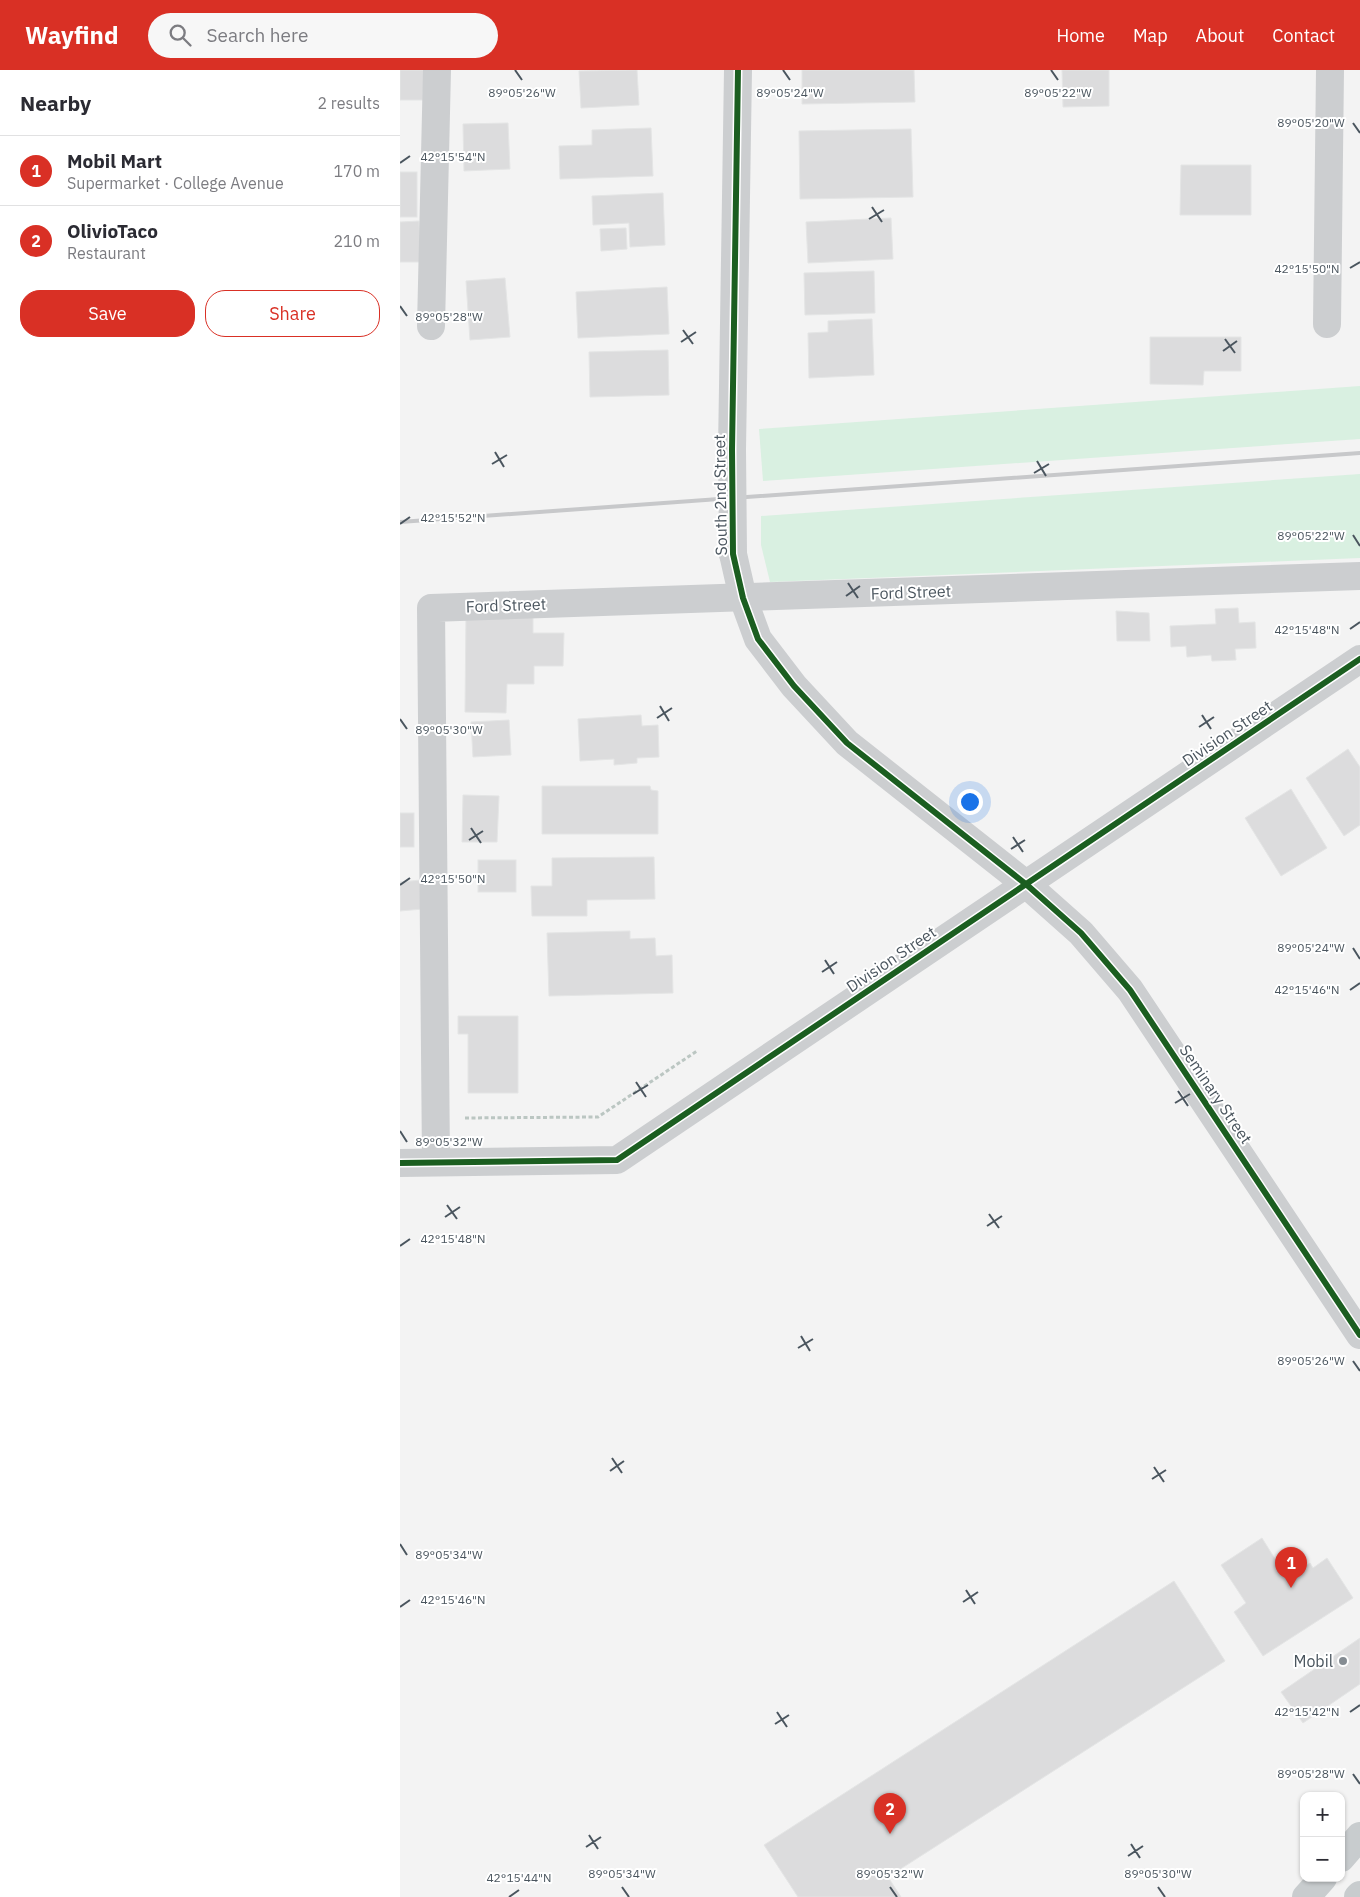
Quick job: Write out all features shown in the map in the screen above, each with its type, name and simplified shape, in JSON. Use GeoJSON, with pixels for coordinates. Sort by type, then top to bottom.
{"type":"FeatureCollection","features":[{"type":"Feature","properties":{"kind":"main road"},"geometry":{"type":"LineString","coordinates":[[1345,1853],[1360,1836]]}},
{"type":"Feature","properties":{"kind":"main road"},"geometry":{"type":"LineString","coordinates":[[1306,1897],[1319,1882]]}},
{"type":"Feature","properties":{"kind":"street"},"geometry":{"type":"LineString","coordinates":[[431,326],[437,70]]}},
{"type":"Feature","properties":{"kind":"street","name":"South 2nd Street"},"geometry":{"type":"LineString","coordinates":[[738,70],[732,450],[733,554],[743,598],[758,639],[794,686],[847,743],[1027,885]]}},
{"type":"Feature","properties":{"kind":"street"},"geometry":{"type":"LineString","coordinates":[[1327,324],[1330,70]]}},
{"type":"Feature","properties":{"kind":"street","name":"Ford Street"},"geometry":{"type":"LineString","coordinates":[[436,1118],[431,608],[1360,576]]}},
{"type":"Feature","properties":{"kind":"street","name":"Division Street"},"geometry":{"type":"LineString","coordinates":[[400,1163],[618,1160],[1360,659]]}},
{"type":"Feature","properties":{"kind":"street","name":"Seminary Street"},"geometry":{"type":"LineString","coordinates":[[1027,885],[1081,933],[1130,990],[1360,1335]]}},
{"type":"Feature","properties":{"kind":"street"},"geometry":{"type":"LineString","coordinates":[[436,1118],[436,1162]]}},
{"type":"Feature","properties":{"kind":"path"},"geometry":{"type":"LineString","coordinates":[[436,1118],[598,1117],[697,1051]]}},
{"type":"Feature","properties":{"kind":"green space"},"geometry":{"type":"Polygon","coordinates":[[[1360,386],[1360,439],[763,481],[759,429],[1360,386]]]}},
{"type":"Feature","properties":{"kind":"green space"},"geometry":{"type":"Polygon","coordinates":[[[1360,474],[1360,558],[770,582],[761,545],[761,516],[1360,474]]]}},
{"type":"Feature","properties":{"kind":"building"},"geometry":{"type":"Polygon","coordinates":[[[400,70],[424,70],[423,100],[400,100],[400,70]]]}},
{"type":"Feature","properties":{"kind":"building"},"geometry":{"type":"Polygon","coordinates":[[[637,70],[639,105],[581,108],[579,71],[637,70]]]}},
{"type":"Feature","properties":{"kind":"building"},"geometry":{"type":"Polygon","coordinates":[[[802,70],[914,70],[915,102],[802,104],[802,70]]]}},
{"type":"Feature","properties":{"kind":"building"},"geometry":{"type":"Polygon","coordinates":[[[1062,70],[1109,70],[1109,106],[1063,107],[1062,70]]]}},
{"type":"Feature","properties":{"kind":"building"},"geometry":{"type":"Polygon","coordinates":[[[508,123],[510,169],[464,171],[463,124],[508,123]]]}},
{"type":"Feature","properties":{"kind":"building"},"geometry":{"type":"Polygon","coordinates":[[[651,128],[653,176],[560,179],[559,146],[592,145],[592,130],[651,128]]]}},
{"type":"Feature","properties":{"kind":"building"},"geometry":{"type":"Polygon","coordinates":[[[911,129],[913,197],[800,199],[799,131],[911,129]]]}},
{"type":"Feature","properties":{"kind":"building"},"geometry":{"type":"Polygon","coordinates":[[[1181,165],[1251,165],[1251,215],[1180,215],[1181,165]]]}},
{"type":"Feature","properties":{"kind":"building"},"geometry":{"type":"Polygon","coordinates":[[[400,172],[417,172],[417,217],[400,217],[400,172]]]}},
{"type":"Feature","properties":{"kind":"building"},"geometry":{"type":"Polygon","coordinates":[[[663,193],[665,245],[630,247],[629,223],[593,225],[592,196],[663,193]]]}},
{"type":"Feature","properties":{"kind":"building"},"geometry":{"type":"Polygon","coordinates":[[[891,218],[893,259],[808,263],[806,222],[891,218]]]}},
{"type":"Feature","properties":{"kind":"building"},"geometry":{"type":"Polygon","coordinates":[[[419,221],[421,262],[400,262],[400,222],[419,221]]]}},
{"type":"Feature","properties":{"kind":"building"},"geometry":{"type":"Polygon","coordinates":[[[626,228],[627,249],[601,251],[600,229],[626,228]]]}},
{"type":"Feature","properties":{"kind":"building"},"geometry":{"type":"Polygon","coordinates":[[[874,271],[875,313],[805,315],[804,273],[874,271]]]}},
{"type":"Feature","properties":{"kind":"building"},"geometry":{"type":"Polygon","coordinates":[[[505,278],[510,337],[470,340],[466,281],[505,278]]]}},
{"type":"Feature","properties":{"kind":"building"},"geometry":{"type":"Polygon","coordinates":[[[667,287],[669,334],[578,338],[576,292],[667,287]]]}},
{"type":"Feature","properties":{"kind":"building"},"geometry":{"type":"Polygon","coordinates":[[[872,319],[874,375],[809,378],[808,333],[828,332],[828,321],[872,319]]]}},
{"type":"Feature","properties":{"kind":"building"},"geometry":{"type":"Polygon","coordinates":[[[1150,337],[1241,337],[1241,371],[1204,371],[1203,385],[1150,384],[1150,337]]]}},
{"type":"Feature","properties":{"kind":"building"},"geometry":{"type":"Polygon","coordinates":[[[668,350],[669,395],[590,397],[589,352],[668,350]]]}},
{"type":"Feature","properties":{"kind":"building"},"geometry":{"type":"Polygon","coordinates":[[[1238,608],[1239,623],[1255,622],[1256,648],[1235,649],[1236,660],[1212,661],[1211,655],[1187,657],[1186,646],[1171,647],[1170,626],[1216,624],[1215,609],[1238,608]]]}},
{"type":"Feature","properties":{"kind":"building"},"geometry":{"type":"Polygon","coordinates":[[[1116,611],[1149,613],[1150,641],[1117,641],[1116,611]]]}},
{"type":"Feature","properties":{"kind":"building"},"geometry":{"type":"Polygon","coordinates":[[[466,616],[533,616],[533,633],[564,633],[563,666],[534,666],[534,684],[507,684],[506,713],[465,712],[466,616]]]}},
{"type":"Feature","properties":{"kind":"building"},"geometry":{"type":"Polygon","coordinates":[[[641,715],[642,726],[658,725],[659,757],[637,758],[637,763],[614,765],[614,759],[580,761],[578,719],[641,715]]]}},
{"type":"Feature","properties":{"kind":"building"},"geometry":{"type":"Polygon","coordinates":[[[509,720],[511,755],[473,757],[471,722],[509,720]]]}},
{"type":"Feature","properties":{"kind":"building"},"geometry":{"type":"Polygon","coordinates":[[[1348,749],[1360,767],[1360,825],[1344,836],[1306,778],[1348,749]]]}},
{"type":"Feature","properties":{"kind":"building"},"geometry":{"type":"Polygon","coordinates":[[[542,786],[650,786],[651,790],[658,791],[658,834],[542,834],[542,786]]]}},
{"type":"Feature","properties":{"kind":"building"},"geometry":{"type":"Polygon","coordinates":[[[1291,789],[1327,848],[1281,876],[1245,818],[1291,789]]]}},
{"type":"Feature","properties":{"kind":"building"},"geometry":{"type":"Polygon","coordinates":[[[463,795],[499,796],[497,842],[462,842],[463,795]]]}},
{"type":"Feature","properties":{"kind":"building"},"geometry":{"type":"Polygon","coordinates":[[[400,813],[414,813],[414,847],[400,847],[400,813]]]}},
{"type":"Feature","properties":{"kind":"building"},"geometry":{"type":"Polygon","coordinates":[[[654,857],[655,899],[587,900],[587,916],[532,916],[531,886],[552,886],[552,858],[654,857]]]}},
{"type":"Feature","properties":{"kind":"building"},"geometry":{"type":"Polygon","coordinates":[[[478,860],[516,860],[516,892],[478,892],[478,860]]]}},
{"type":"Feature","properties":{"kind":"building"},"geometry":{"type":"Polygon","coordinates":[[[421,880],[423,909],[400,911],[400,882],[421,880]]]}},
{"type":"Feature","properties":{"kind":"building"},"geometry":{"type":"Polygon","coordinates":[[[630,931],[630,939],[655,938],[656,956],[672,955],[673,993],[549,996],[547,933],[630,931]]]}},
{"type":"Feature","properties":{"kind":"building"},"geometry":{"type":"Polygon","coordinates":[[[458,1016],[518,1016],[518,1093],[468,1093],[468,1034],[458,1034],[458,1016]]]}},
{"type":"Feature","properties":{"kind":"building"},"geometry":{"type":"Polygon","coordinates":[[[1262,1538],[1287,1578],[1310,1563],[1313,1568],[1327,1558],[1353,1598],[1263,1656],[1234,1612],[1246,1603],[1221,1565],[1262,1538]]]}},
{"type":"Feature","properties":{"kind":"building"},"geometry":{"type":"Polygon","coordinates":[[[1174,1581],[1225,1661],[888,1877],[901,1897],[798,1897],[764,1845],[1174,1581]]]}},
{"type":"Feature","properties":{"kind":"building","name":"Mobil"},"geometry":{"type":"Polygon","coordinates":[[[1360,1638],[1360,1684],[1303,1723],[1281,1692],[1360,1638]]]}},
{"type":"Feature","properties":{"kind":"railway"},"geometry":{"type":"LineString","coordinates":[[400,522],[1360,453]]}},
{"type":"Feature","properties":{"kind":"cycle path"},"geometry":{"type":"LineString","coordinates":[[738,70],[732,450],[733,554],[743,598],[758,639],[794,686],[847,743],[1027,885],[1081,933],[1130,990],[1360,1335]]}},
{"type":"Feature","properties":{"kind":"cycle path"},"geometry":{"type":"LineString","coordinates":[[400,1163],[617,1160],[1360,659]]}},
{"type":"Feature","properties":{"kind":"place","name":"Mobil Mart"},"geometry":{"type":"Point","coordinates":[1291,1588]}},
{"type":"Feature","properties":{"kind":"place","name":"Mobil"},"geometry":{"type":"Point","coordinates":[1343,1661]}},
{"type":"Feature","properties":{"kind":"place","name":"OlivioTaco"},"geometry":{"type":"Point","coordinates":[890,1834]}}]}
